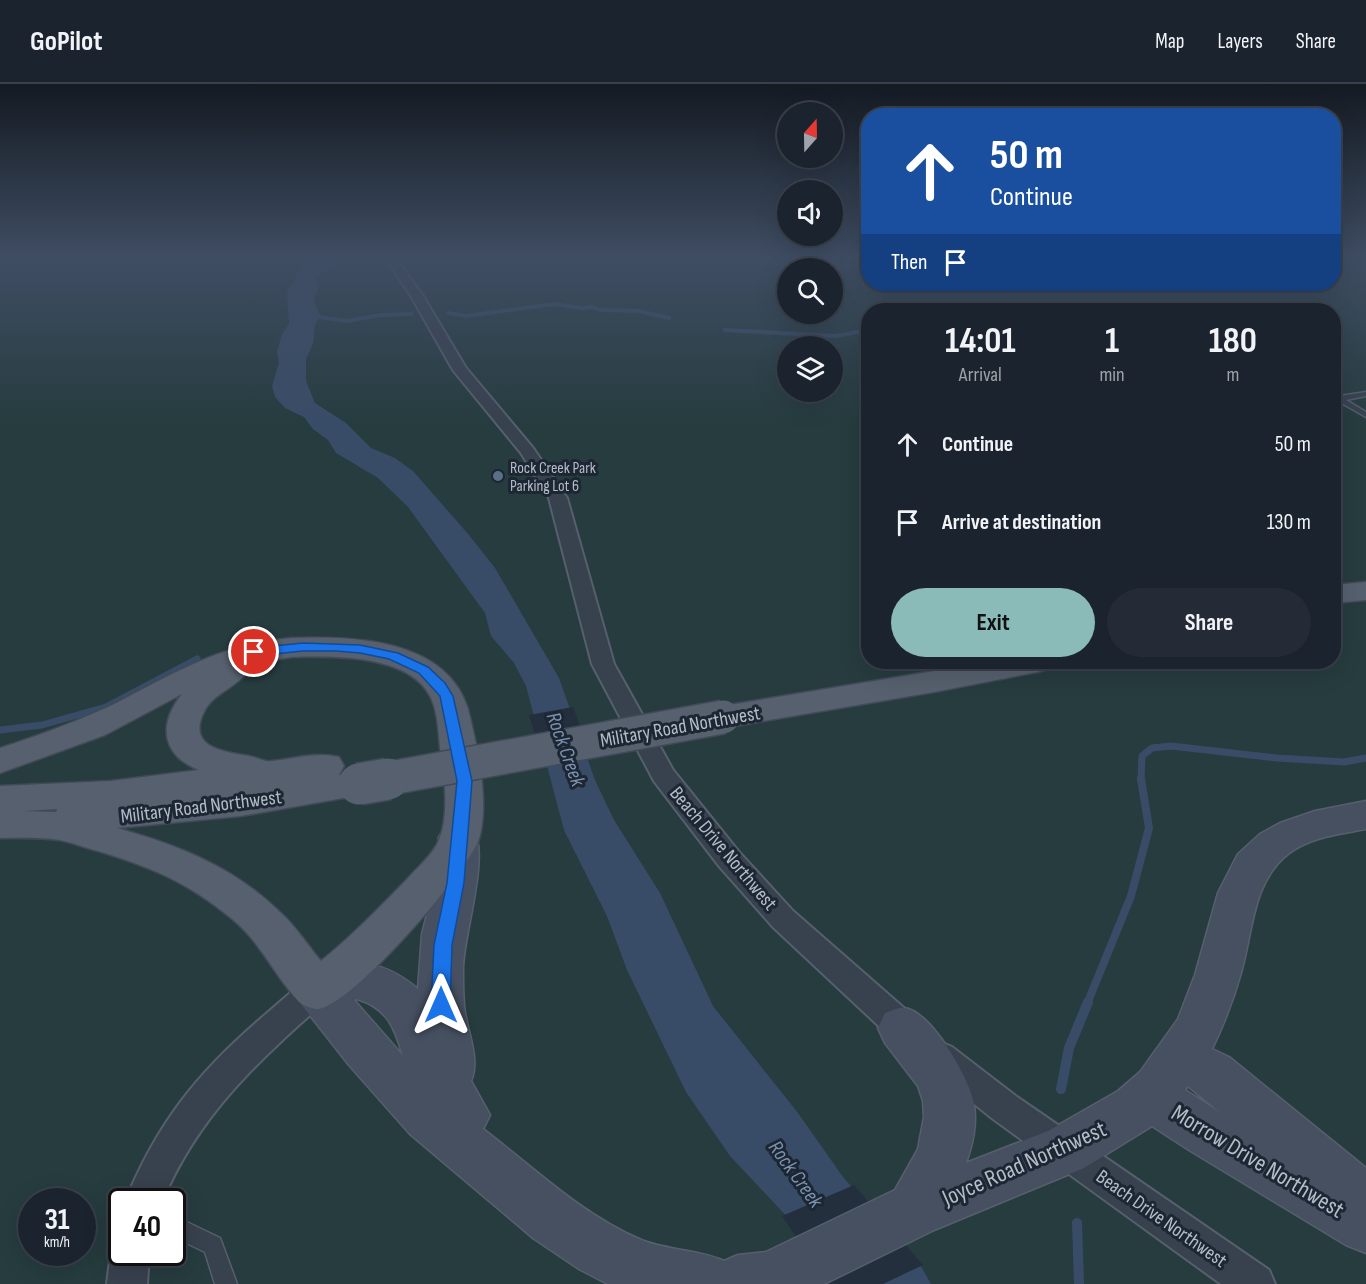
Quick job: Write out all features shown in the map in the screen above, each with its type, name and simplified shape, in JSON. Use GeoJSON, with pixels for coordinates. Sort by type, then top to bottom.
{"type":"FeatureCollection","features":[{"type":"Feature","properties":{"kind":"main road"},"geometry":{"type":"LineString","coordinates":[[1341,593],[1366,591]]}},
{"type":"Feature","properties":{"kind":"main road"},"geometry":{"type":"LineString","coordinates":[[1341,611],[1366,609]]}},
{"type":"Feature","properties":{"kind":"main road"},"geometry":{"type":"LineString","coordinates":[[292,772],[234,766],[206,759],[188,745],[183,726],[188,708],[210,685],[243,667],[303,647]]}},
{"type":"Feature","properties":{"kind":"main road"},"geometry":{"type":"LineString","coordinates":[[0,761],[56,743],[94,727],[212,665],[254,652],[303,647],[360,649],[393,656],[423,670],[441,686],[450,706],[464,781],[459,837],[448,860],[399,916],[342,970],[317,990],[268,928],[248,907],[199,873],[157,854],[59,826],[0,824]]}},
{"type":"Feature","properties":{"kind":"main road","name":"Military Road Northwest"},"geometry":{"type":"LineString","coordinates":[[0,824],[179,810],[358,773],[718,707],[899,669]]}},
{"type":"Feature","properties":{"kind":"main road","name":"Military Road Northwest"},"geometry":{"type":"LineString","coordinates":[[718,707],[934,682],[1002,669]]}},
{"type":"Feature","properties":{"kind":"main road","name":"Military Road Northwest"},"geometry":{"type":"LineString","coordinates":[[0,800],[111,794],[292,772],[358,773]]}},
{"type":"Feature","properties":{"kind":"street","name":"Beach Drive Northwest"},"geometry":{"type":"LineString","coordinates":[[426,312],[460,370],[527,451],[558,498],[603,664],[654,761],[695,817],[754,888],[798,934],[902,1028],[1005,1108],[1255,1284]]}},
{"type":"Feature","properties":{"kind":"street","name":"Joyce Road Northwest"},"geometry":{"type":"LineString","coordinates":[[761,1279],[915,1210],[1065,1150],[1116,1122],[1164,1077],[1193,1038],[1218,975],[1239,893],[1252,866],[1274,844],[1294,833],[1315,825],[1366,815]]}},
{"type":"Feature","properties":{"kind":"street"},"geometry":{"type":"LineString","coordinates":[[459,837],[456,883],[443,945],[441,997],[446,1047],[464,1115]]}},
{"type":"Feature","properties":{"kind":"street"},"geometry":{"type":"LineString","coordinates":[[148,1188],[173,1137],[202,1098],[239,1055],[317,990],[357,980],[379,986],[408,1008],[417,1023],[428,1059],[464,1115],[494,1171]]}},
{"type":"Feature","properties":{"kind":"street"},"geometry":{"type":"LineString","coordinates":[[317,990],[417,1105],[561,1225],[612,1257],[672,1278],[710,1284]]}},
{"type":"Feature","properties":{"kind":"street"},"geometry":{"type":"LineString","coordinates":[[902,1028],[943,1082],[950,1105],[951,1119],[938,1169],[915,1210]]}},
{"type":"Feature","properties":{"kind":"street","name":"Morrow Drive Northwest"},"geometry":{"type":"LineString","coordinates":[[1164,1077],[1212,1073],[1284,1136],[1366,1202]]}},
{"type":"Feature","properties":{"kind":"street","name":"Morrow Drive Northwest"},"geometry":{"type":"LineString","coordinates":[[1164,1077],[1207,1133],[1366,1225]]}},
{"type":"Feature","properties":{"kind":"street"},"geometry":{"type":"LineString","coordinates":[[127,1284],[129,1266]]}},
{"type":"Feature","properties":{"kind":"lane"},"geometry":{"type":"LineString","coordinates":[[1366,393],[1343,398],[1342,401],[1366,415]]}},
{"type":"Feature","properties":{"kind":"lane"},"geometry":{"type":"LineString","coordinates":[[186,1232],[213,1245],[226,1284]]}},
{"type":"Feature","properties":{"kind":"green space"},"geometry":{"type":"Polygon","coordinates":[[[0,312],[777,312],[777,324],[843,324],[843,312],[861,312],[861,669],[1341,669],[1341,312],[1366,312],[1366,1284],[0,1284],[0,312]]]}},
{"type":"Feature","properties":{"kind":"water","name":"Rock Creek"},"geometry":{"type":"Polygon","coordinates":[[[288,312],[318,312],[320,316],[315,325],[313,344],[306,359],[306,381],[315,403],[346,423],[371,448],[395,458],[413,471],[495,568],[559,678],[595,780],[614,820],[660,893],[713,1006],[798,1113],[843,1177],[922,1268],[931,1284],[831,1284],[791,1221],[730,1156],[686,1092],[627,970],[607,916],[564,830],[526,686],[514,663],[491,636],[485,613],[408,507],[378,478],[336,453],[328,440],[313,429],[304,417],[285,408],[275,397],[272,386],[279,363],[277,352],[282,334],[289,324],[288,312]]]}},
{"type":"Feature","properties":{"kind":"pier"},"geometry":{"type":"Polygon","coordinates":[[[573,707],[591,756],[537,741],[529,715],[573,707]]]}},
{"type":"Feature","properties":{"kind":"pier"},"geometry":{"type":"Polygon","coordinates":[[[854,1185],[923,1265],[883,1284],[828,1284],[782,1216],[854,1185]]]}},
{"type":"Feature","properties":{"kind":"waterway"},"geometry":{"type":"LineString","coordinates":[[448,313],[466,316],[495,312]]}},
{"type":"Feature","properties":{"kind":"waterway"},"geometry":{"type":"LineString","coordinates":[[643,312],[669,318]]}},
{"type":"Feature","properties":{"kind":"waterway"},"geometry":{"type":"LineString","coordinates":[[311,316],[347,321],[381,315],[412,314]]}},
{"type":"Feature","properties":{"kind":"waterway"},"geometry":{"type":"LineString","coordinates":[[725,330],[836,336],[861,331]]}},
{"type":"Feature","properties":{"kind":"waterway"},"geometry":{"type":"LineString","coordinates":[[0,730],[42,725],[106,707],[197,659]]}},
{"type":"Feature","properties":{"kind":"waterway"},"geometry":{"type":"LineString","coordinates":[[1141,779],[1142,756],[1152,748],[1171,746],[1277,758],[1344,762],[1366,758]]}},
{"type":"Feature","properties":{"kind":"waterway"},"geometry":{"type":"LineString","coordinates":[[1087,1004],[1131,896],[1149,828],[1141,779]]}},
{"type":"Feature","properties":{"kind":"waterway"},"geometry":{"type":"LineString","coordinates":[[1061,1089],[1069,1048],[1088,1002]]}},
{"type":"Feature","properties":{"kind":"waterway"},"geometry":{"type":"LineString","coordinates":[[1077,1223],[1079,1284]]}},
{"type":"Feature","properties":{"kind":"place","name":"Rock Creek Park Parking Lot 6"},"geometry":{"type":"Point","coordinates":[498,476]}},
{"type":"Feature","properties":{"kind":"route"},"geometry":{"type":"LineString","coordinates":[[254,652],[303,647],[336,647],[393,656],[423,670],[441,686],[447,696],[464,781],[456,883],[444,934],[441,1005]]}}]}
